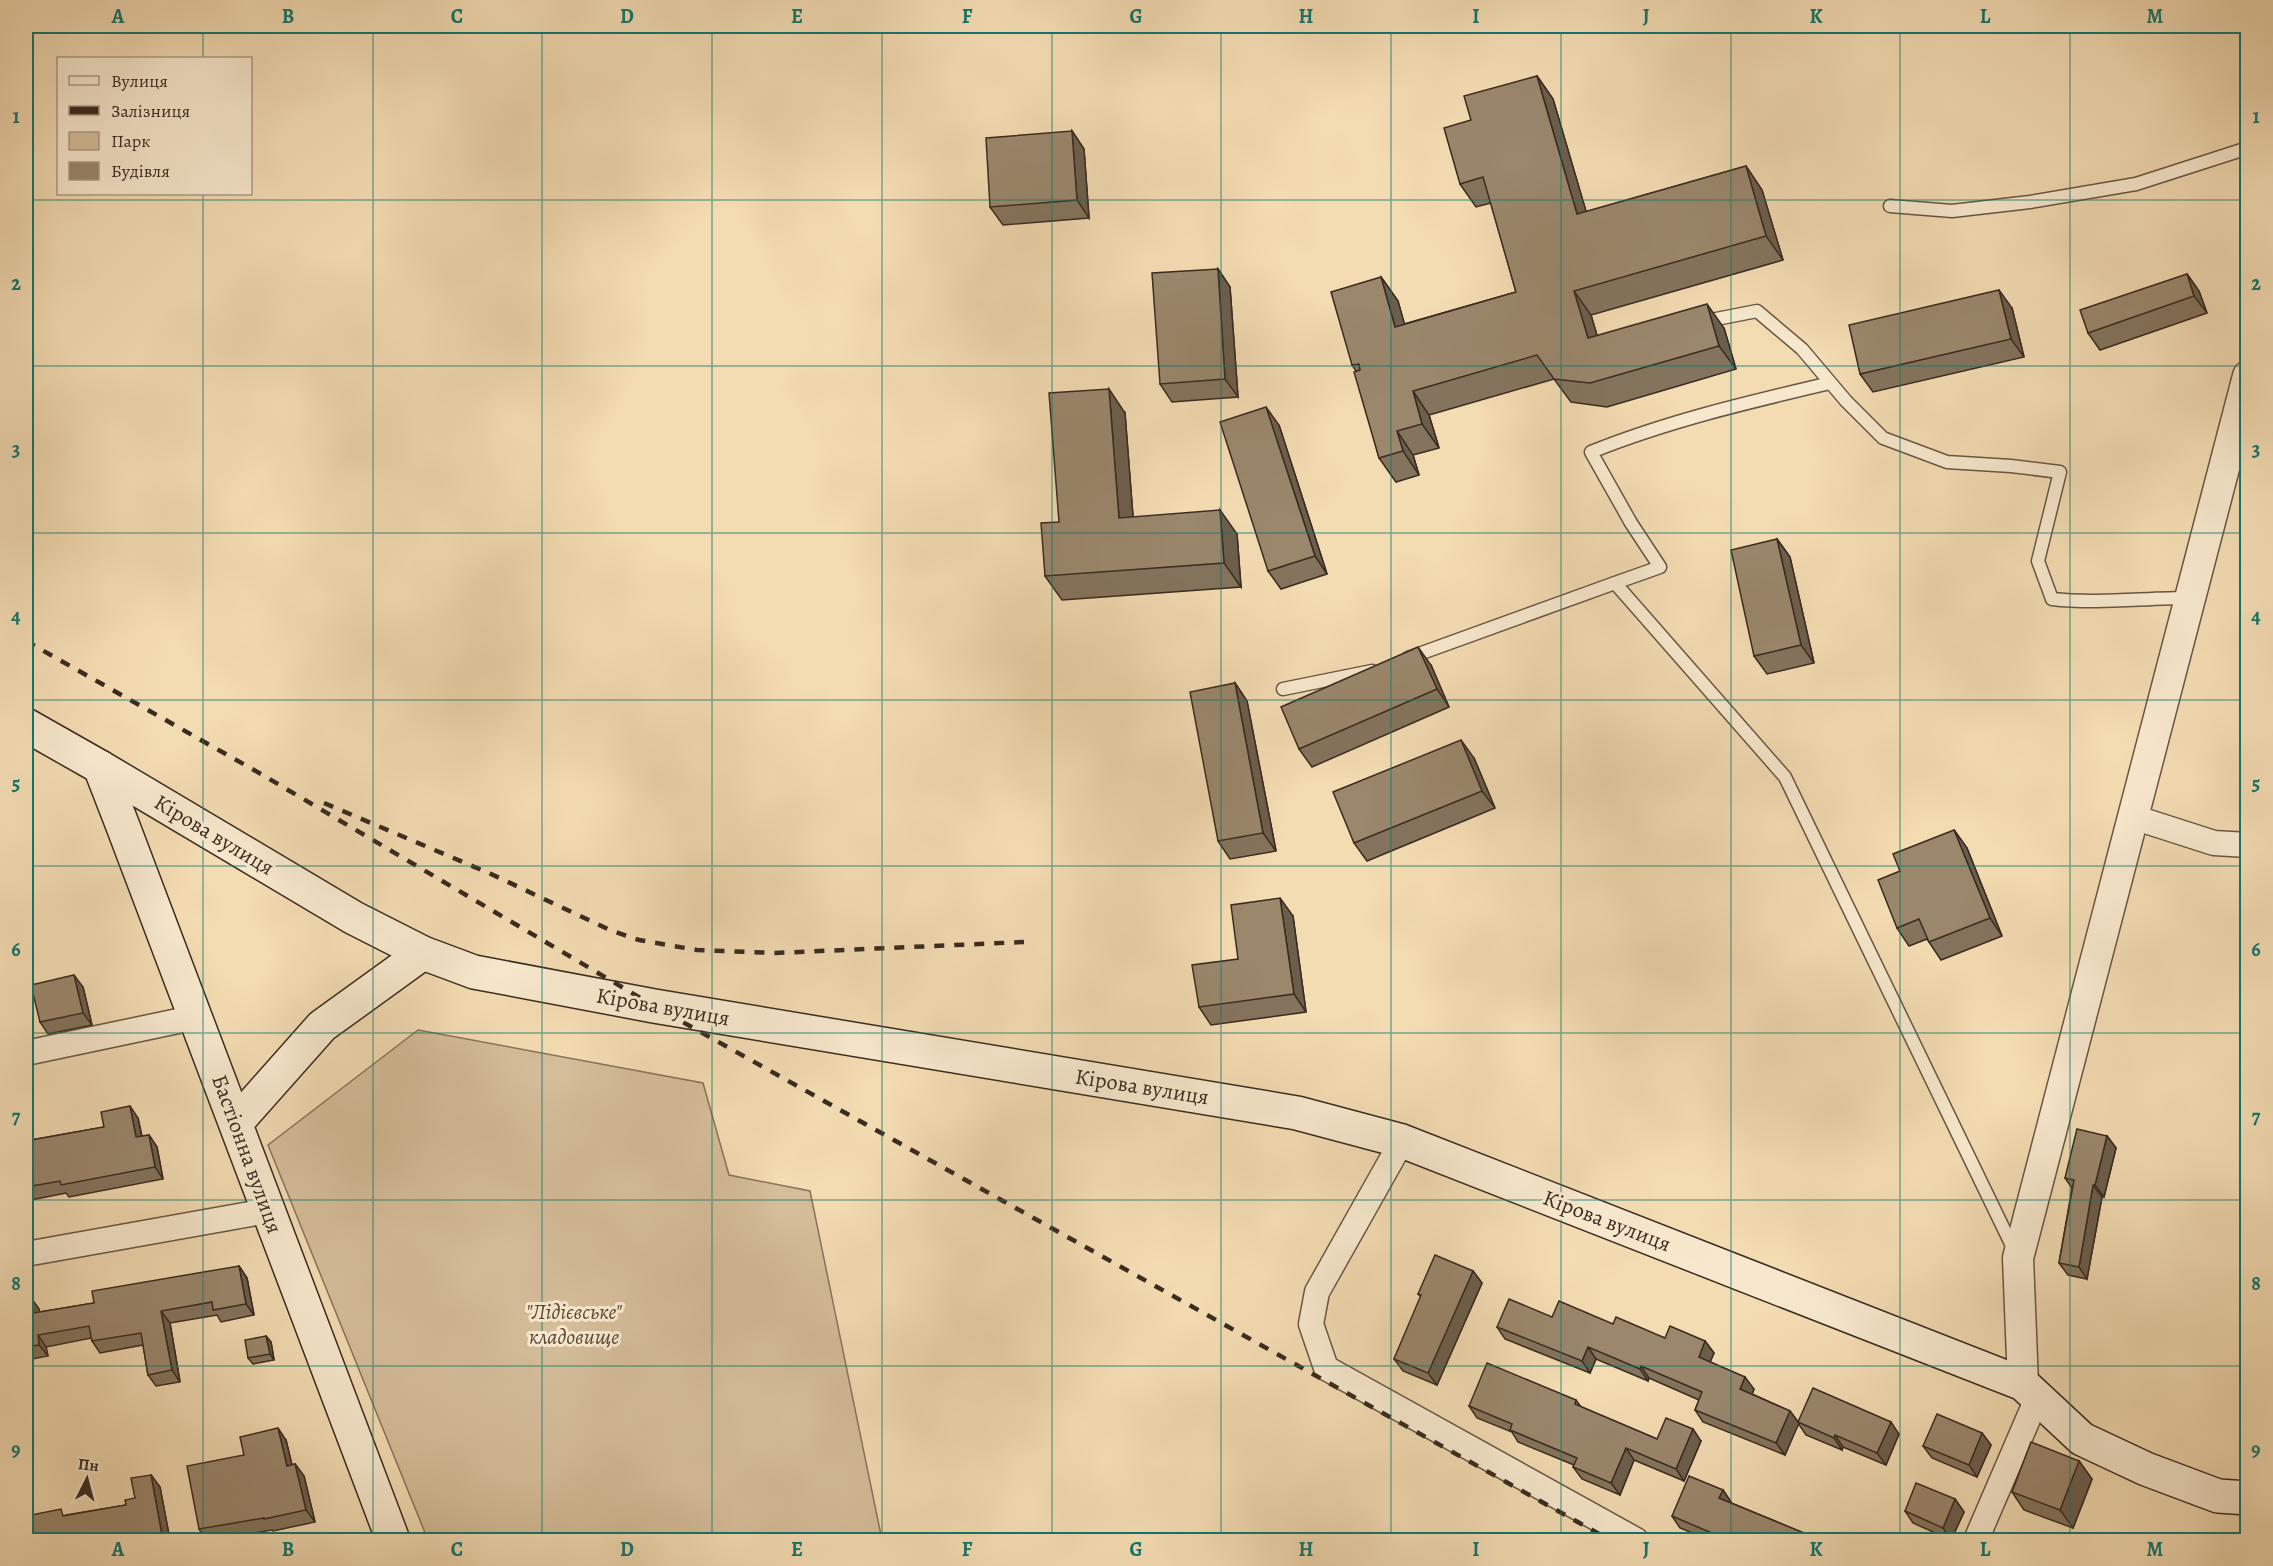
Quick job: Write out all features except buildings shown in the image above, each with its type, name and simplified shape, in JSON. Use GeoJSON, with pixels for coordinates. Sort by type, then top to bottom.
{"type":"FeatureCollection","features":[{"type":"Feature","properties":{"kind":"main road","name":"Кірова вулиця"},"geometry":{"type":"LineString","coordinates":[[26,725],[354,918],[423,953],[474,972],[654,1006],[1298,1113],[1402,1141],[2030,1390],[2082,1439],[2146,1469],[2218,1496],[2247,1498]]}},
{"type":"Feature","properties":{"kind":"main road","name":"Бастіонна вулиця"},"geometry":{"type":"LineString","coordinates":[[100,767],[197,1017],[267,1211],[393,1540]]}},
{"type":"Feature","properties":{"kind":"main road"},"geometry":{"type":"LineString","coordinates":[[236,1123],[322,1026],[423,953]]}},
{"type":"Feature","properties":{"kind":"street"},"geometry":{"type":"LineString","coordinates":[[1976,1540],[2030,1390],[2018,1258],[2247,375]]}},
{"type":"Feature","properties":{"kind":"street"},"geometry":{"type":"LineString","coordinates":[[2133,817],[2214,843],[2247,845]]}},
{"type":"Feature","properties":{"kind":"street"},"geometry":{"type":"LineString","coordinates":[[26,1053],[197,1017]]}},
{"type":"Feature","properties":{"kind":"street"},"geometry":{"type":"LineString","coordinates":[[1402,1141],[1317,1292],[1311,1324],[1326,1368],[1636,1540]]}},
{"type":"Feature","properties":{"kind":"street"},"geometry":{"type":"LineString","coordinates":[[26,1254],[267,1211]]}},
{"type":"Feature","properties":{"kind":"lane"},"geometry":{"type":"LineString","coordinates":[[1890,206],[1952,211],[2030,202],[2136,183],[2247,148]]}},
{"type":"Feature","properties":{"kind":"lane"},"geometry":{"type":"LineString","coordinates":[[1689,324],[1757,311],[1802,349],[1883,438],[1947,462],[2061,472],[2038,561],[2052,599],[2085,602],[2190,598]]}},
{"type":"Feature","properties":{"kind":"lane"},"geometry":{"type":"LineString","coordinates":[[1283,689],[1394,664],[1659,567],[1591,452],[1635,435],[1715,411],[1830,382]]}},
{"type":"Feature","properties":{"kind":"lane"},"geometry":{"type":"LineString","coordinates":[[1615,583],[1785,777],[2018,1258]]}},
{"type":"Feature","properties":{"kind":"green space","name":"\"Лідієвське\" кладовище"},"geometry":{"type":"Polygon","coordinates":[[[418,1030],[703,1083],[729,1175],[810,1191],[882,1540],[428,1540],[268,1145],[418,1030]]]}},
{"type":"Feature","properties":{"kind":"railway"},"geometry":{"type":"LineString","coordinates":[[26,641],[261,774],[654,1006],[1610,1540]]}},
{"type":"Feature","properties":{"kind":"railway"},"geometry":{"type":"LineString","coordinates":[[324,803],[491,874],[610,930],[639,940],[697,950],[775,953],[1024,942]]}}]}
